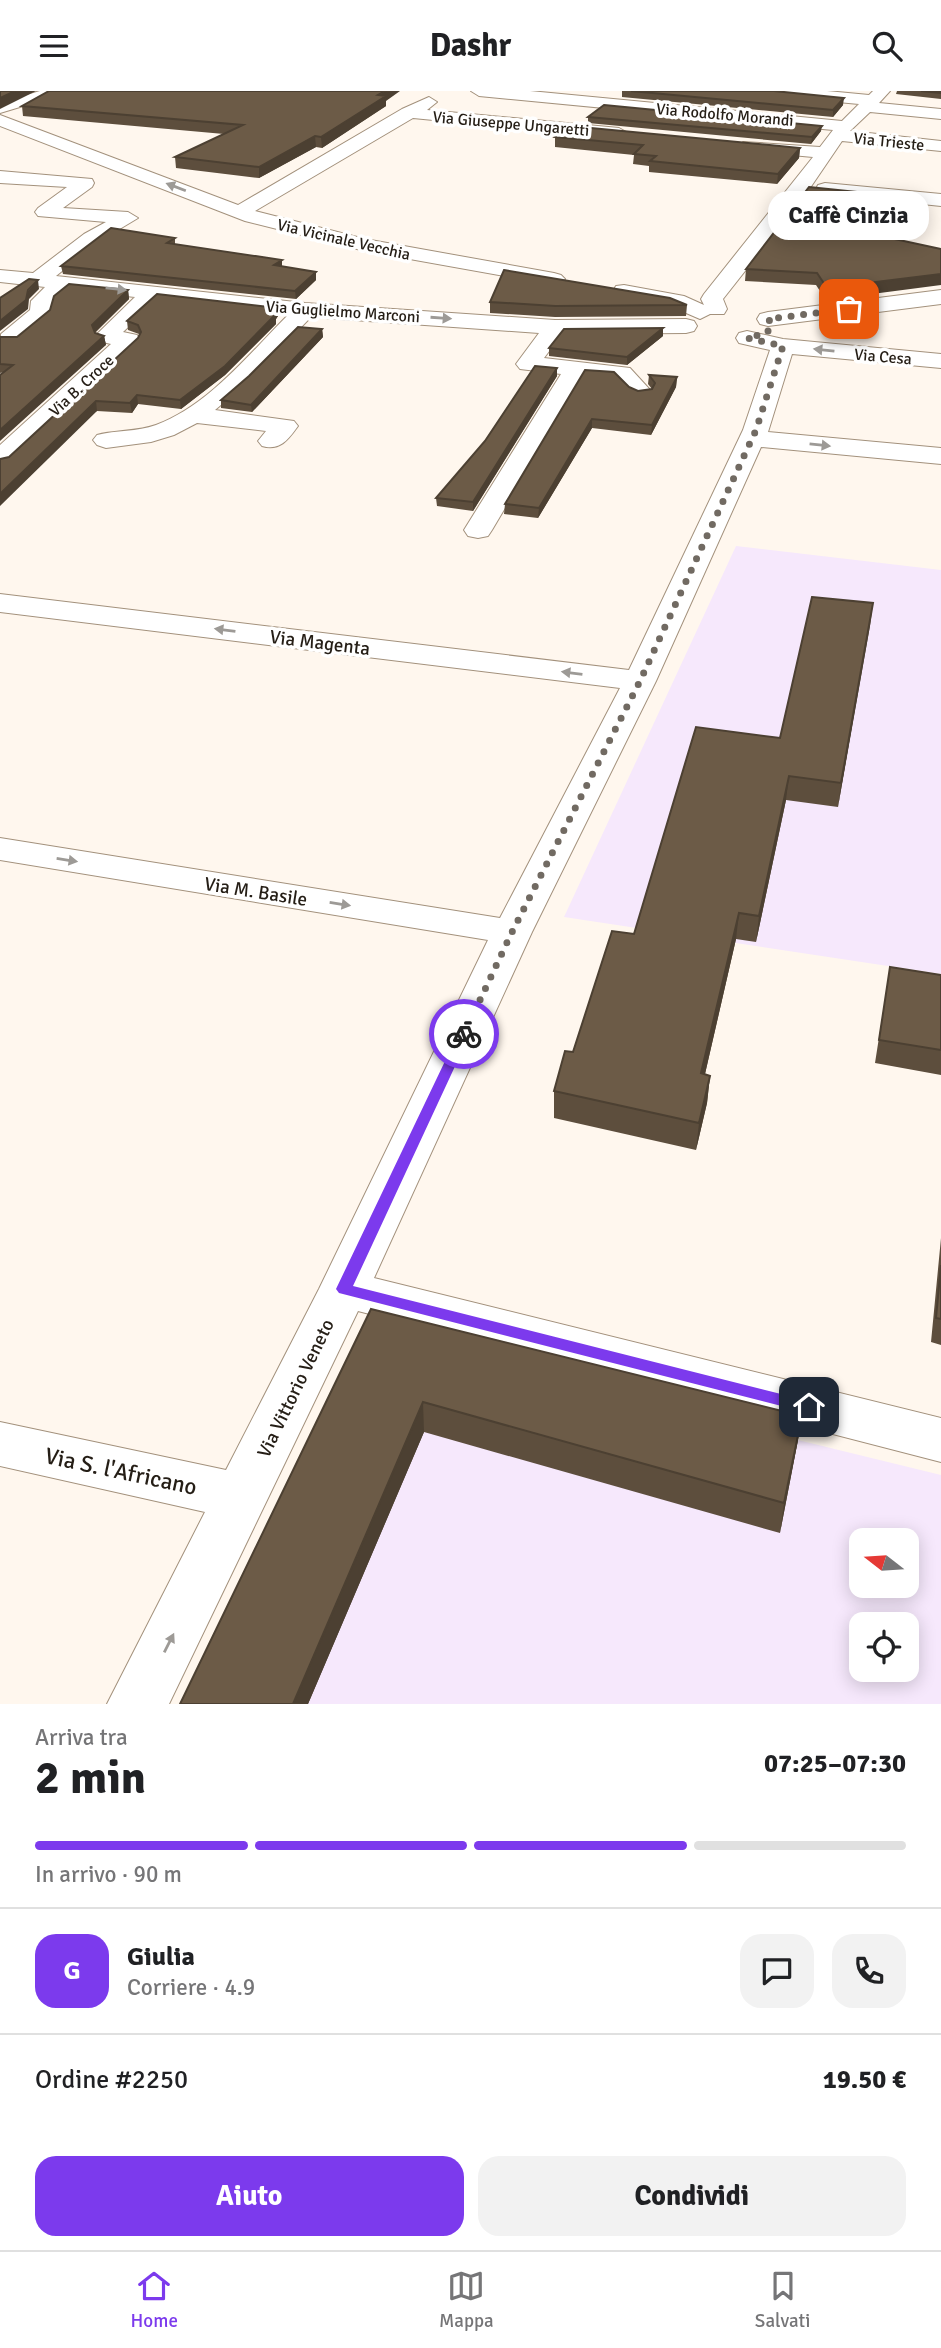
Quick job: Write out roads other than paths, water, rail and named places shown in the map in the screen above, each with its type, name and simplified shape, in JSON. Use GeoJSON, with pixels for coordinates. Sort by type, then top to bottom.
{"type":"FeatureCollection","features":[{"type":"Feature","properties":{"kind":"street","name":"Via Rodolfo Morandi"},"geometry":{"type":"LineString","coordinates":[[479,91],[842,131]]}},
{"type":"Feature","properties":{"kind":"street"},"geometry":{"type":"LineString","coordinates":[[774,91],[873,99],[941,114]]}},
{"type":"Feature","properties":{"kind":"street"},"geometry":{"type":"LineString","coordinates":[[0,108],[51,92]]}},
{"type":"Feature","properties":{"kind":"street"},"geometry":{"type":"LineString","coordinates":[[0,120],[51,92]]}},
{"type":"Feature","properties":{"kind":"street"},"geometry":{"type":"LineString","coordinates":[[240,212],[435,99]]}},
{"type":"Feature","properties":{"kind":"street"},"geometry":{"type":"LineString","coordinates":[[610,289],[676,300],[701,320],[712,299],[824,153],[873,99]]}},
{"type":"Feature","properties":{"kind":"street","name":"Via Giuseppe Ungaretti"},"geometry":{"type":"LineString","coordinates":[[408,113],[630,134]]}},
{"type":"Feature","properties":{"kind":"street","name":"Via Vicinale Vecchia"},"geometry":{"type":"LineString","coordinates":[[0,120],[240,212],[292,229],[391,252],[570,282]]}},
{"type":"Feature","properties":{"kind":"street","name":"Via Trieste"},"geometry":{"type":"LineString","coordinates":[[842,131],[941,146]]}},
{"type":"Feature","properties":{"kind":"street"},"geometry":{"type":"LineString","coordinates":[[727,143],[824,153]]}},
{"type":"Feature","properties":{"kind":"street"},"geometry":{"type":"LineString","coordinates":[[207,199],[259,190],[338,153]]}},
{"type":"Feature","properties":{"kind":"street"},"geometry":{"type":"LineString","coordinates":[[0,177],[85,183],[45,212],[128,218],[91,239],[38,280]]}},
{"type":"Feature","properties":{"kind":"street"},"geometry":{"type":"LineString","coordinates":[[800,187],[941,200]]}},
{"type":"Feature","properties":{"kind":"street","name":"Via Guglielmo Marconi"},"geometry":{"type":"LineString","coordinates":[[0,276],[301,309],[555,327],[701,320],[761,322]]}},
{"type":"Feature","properties":{"kind":"street"},"geometry":{"type":"LineString","coordinates":[[9,339],[41,312],[42,301],[64,283]]}},
{"type":"Feature","properties":{"kind":"street"},"geometry":{"type":"LineString","coordinates":[[106,440],[167,429],[193,415],[301,309],[318,288]]}},
{"type":"Feature","properties":{"kind":"street","name":"Via B. Croce"},"geometry":{"type":"LineString","coordinates":[[0,459],[129,340],[106,337],[152,293]]}},
{"type":"Feature","properties":{"kind":"street"},"geometry":{"type":"LineString","coordinates":[[738,339],[761,322],[941,297]]}},
{"type":"Feature","properties":{"kind":"street","name":"Via Cesa"},"geometry":{"type":"LineString","coordinates":[[761,322],[941,361]]}},
{"type":"Feature","properties":{"kind":"street","name":"Via Vittorio Veneto"},"geometry":{"type":"LineString","coordinates":[[138,1704],[344,1289],[512,932],[640,681],[752,438],[761,322]]}},
{"type":"Feature","properties":{"kind":"street"},"geometry":{"type":"LineString","coordinates":[[555,327],[528,364],[622,373],[640,392]]}},
{"type":"Feature","properties":{"kind":"street"},"geometry":{"type":"LineString","coordinates":[[478,530],[576,369]]}},
{"type":"Feature","properties":{"kind":"street"},"geometry":{"type":"LineString","coordinates":[[193,415],[285,426],[271,442]]}},
{"type":"Feature","properties":{"kind":"street"},"geometry":{"type":"LineString","coordinates":[[752,438],[941,456]]}},
{"type":"Feature","properties":{"kind":"street","name":"Via Magenta"},"geometry":{"type":"LineString","coordinates":[[0,603],[640,681]]}},
{"type":"Feature","properties":{"kind":"street","name":"Via M. Basile"},"geometry":{"type":"LineString","coordinates":[[0,849],[512,932]]}},
{"type":"Feature","properties":{"kind":"street"},"geometry":{"type":"LineString","coordinates":[[344,1289],[941,1440]]}},
{"type":"Feature","properties":{"kind":"street","name":"Via S. l'Africano"},"geometry":{"type":"LineString","coordinates":[[0,1444],[242,1497]]}},
{"type":"Feature","properties":{"kind":"place","name":"Caffè Cinzia"},"geometry":{"type":"Point","coordinates":[849,309]}}]}
